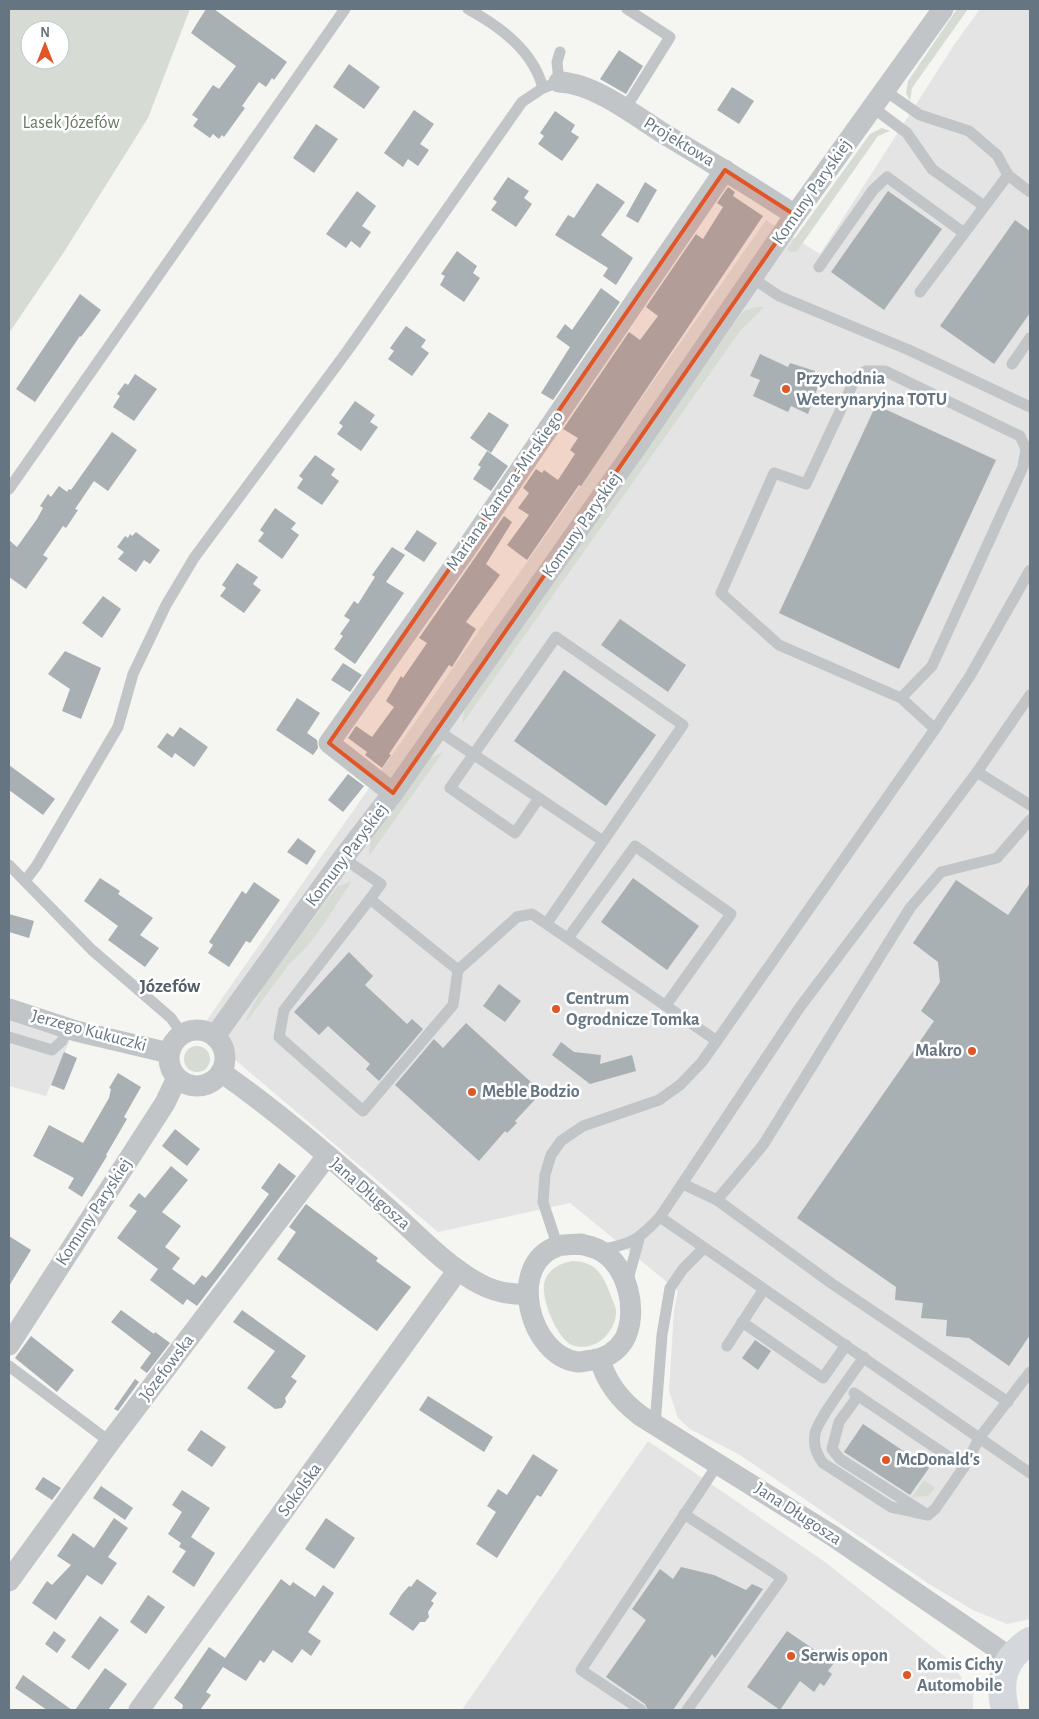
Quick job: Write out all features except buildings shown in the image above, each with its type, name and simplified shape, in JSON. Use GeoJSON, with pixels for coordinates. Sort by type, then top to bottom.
{"type":"FeatureCollection","features":[{"type":"Feature","properties":{"kind":"street","name":"Komuny Paryskiej"},"geometry":{"type":"LineString","coordinates":[[215,1036],[437,730],[634,450],[794,215],[943,9]]}},
{"type":"Feature","properties":{"kind":"street","name":"Projektowa"},"geometry":{"type":"LineString","coordinates":[[551,85],[573,83],[586,88],[725,170],[794,215]]}},
{"type":"Feature","properties":{"kind":"street","name":"Mariana Kantora-Mirskiego"},"geometry":{"type":"LineString","coordinates":[[393,792],[329,743],[725,170]]}},
{"type":"Feature","properties":{"kind":"street","name":"Jerzego Kukuczki"},"geometry":{"type":"LineString","coordinates":[[9,1009],[68,1028],[170,1053]]}},
{"type":"Feature","properties":{"kind":"street"},"geometry":{"type":"LineString","coordinates":[[199,1030],[215,1036],[220,1042],[225,1057],[221,1072],[215,1079],[200,1086],[192,1085],[177,1078],[170,1066],[170,1053],[176,1039],[182,1034],[199,1030]]}},
{"type":"Feature","properties":{"kind":"street","name":"Jana Długosza"},"geometry":{"type":"LineString","coordinates":[[221,1072],[243,1087],[327,1156],[458,1270],[480,1284],[497,1291],[528,1294]]}},
{"type":"Feature","properties":{"kind":"street","name":"Komuny Paryskiej"},"geometry":{"type":"LineString","coordinates":[[9,1345],[165,1103],[177,1078]]}},
{"type":"Feature","properties":{"kind":"street","name":"Józefowska"},"geometry":{"type":"LineString","coordinates":[[9,1581],[110,1442],[327,1156]]}},
{"type":"Feature","properties":{"kind":"street"},"geometry":{"type":"LineString","coordinates":[[581,1244],[600,1250],[614,1262],[627,1286],[631,1322],[618,1350],[600,1359],[578,1362],[557,1353],[540,1335],[530,1309],[528,1294],[529,1277],[534,1266],[558,1246],[581,1244]]}},
{"type":"Feature","properties":{"kind":"street","name":"Sokolska"},"geometry":{"type":"LineString","coordinates":[[139,1710],[458,1270]]}},
{"type":"Feature","properties":{"kind":"street","name":"Jana Długosza"},"geometry":{"type":"LineString","coordinates":[[600,1359],[608,1382],[628,1407],[833,1536],[1021,1650]]}},
{"type":"Feature","properties":{"kind":"street"},"geometry":{"type":"LineString","coordinates":[[1005,1710],[1001,1683],[1021,1650]]}},
{"type":"Feature","properties":{"kind":"lane"},"geometry":{"type":"LineString","coordinates":[[9,489],[345,9]]}},
{"type":"Feature","properties":{"kind":"lane"},"geometry":{"type":"LineString","coordinates":[[468,9],[493,23],[529,57],[539,75],[551,85]]}},
{"type":"Feature","properties":{"kind":"lane"},"geometry":{"type":"LineString","coordinates":[[625,110],[670,37],[627,9]]}},
{"type":"Feature","properties":{"kind":"lane"},"geometry":{"type":"LineString","coordinates":[[25,882],[37,865],[118,727],[133,674],[166,605],[194,558],[348,350],[522,102],[551,85],[560,52]]}},
{"type":"Feature","properties":{"kind":"lane"},"geometry":{"type":"LineString","coordinates":[[878,99],[969,131],[997,155],[1008,176],[1030,192]]}},
{"type":"Feature","properties":{"kind":"lane"},"geometry":{"type":"LineString","coordinates":[[878,99],[907,133],[932,169],[984,206]]}},
{"type":"Feature","properties":{"kind":"lane"},"geometry":{"type":"LineString","coordinates":[[920,292],[1008,176]]}},
{"type":"Feature","properties":{"kind":"lane"},"geometry":{"type":"LineString","coordinates":[[819,266],[873,190],[887,177],[964,233]]}},
{"type":"Feature","properties":{"kind":"lane"},"geometry":{"type":"LineString","coordinates":[[752,278],[780,296],[909,350],[1030,407]]}},
{"type":"Feature","properties":{"kind":"lane"},"geometry":{"type":"LineString","coordinates":[[1012,364],[1030,338]]}},
{"type":"Feature","properties":{"kind":"lane"},"geometry":{"type":"LineString","coordinates":[[901,698],[932,666],[1023,467],[1026,449],[1020,436],[885,371],[866,371],[856,378],[806,484],[774,473],[721,593],[780,645],[901,698],[936,729]]}},
{"type":"Feature","properties":{"kind":"lane"},"geometry":{"type":"LineString","coordinates":[[558,1246],[543,1202],[544,1175],[552,1155],[561,1141],[583,1126],[659,1100],[693,1071],[717,1041],[936,729],[970,676],[1030,570]]}},
{"type":"Feature","properties":{"kind":"lane"},"geometry":{"type":"LineString","coordinates":[[539,798],[515,833],[450,788],[556,637],[683,725],[547,923]]}},
{"type":"Feature","properties":{"kind":"lane"},"geometry":{"type":"LineString","coordinates":[[627,1286],[639,1239],[660,1217],[683,1184],[800,1007],[977,772],[1030,696]]}},
{"type":"Feature","properties":{"kind":"lane"},"geometry":{"type":"LineString","coordinates":[[437,730],[603,841]]}},
{"type":"Feature","properties":{"kind":"lane"},"geometry":{"type":"LineString","coordinates":[[977,772],[1030,805]]}},
{"type":"Feature","properties":{"kind":"lane"},"geometry":{"type":"LineString","coordinates":[[717,1200],[763,1145],[910,908],[942,872],[997,858],[1030,820]]}},
{"type":"Feature","properties":{"kind":"lane"},"geometry":{"type":"LineString","coordinates":[[568,938],[636,846],[731,914],[666,1005]]}},
{"type":"Feature","properties":{"kind":"lane"},"geometry":{"type":"LineString","coordinates":[[343,858],[381,884],[284,1010],[278,1037],[362,1111],[453,1005],[458,970],[517,917],[532,914],[717,1041]]}},
{"type":"Feature","properties":{"kind":"lane"},"geometry":{"type":"LineString","coordinates":[[9,865],[92,950],[171,1018],[182,1034]]}},
{"type":"Feature","properties":{"kind":"lane"},"geometry":{"type":"LineString","coordinates":[[370,899],[458,970]]}},
{"type":"Feature","properties":{"kind":"lane"},"geometry":{"type":"LineString","coordinates":[[9,1037],[52,1050],[62,1041],[68,1028]]}},
{"type":"Feature","properties":{"kind":"lane"},"geometry":{"type":"LineString","coordinates":[[683,1184],[717,1200],[831,1283],[1008,1402]]}},
{"type":"Feature","properties":{"kind":"lane"},"geometry":{"type":"LineString","coordinates":[[660,1217],[1030,1473]]}},
{"type":"Feature","properties":{"kind":"lane"},"geometry":{"type":"LineString","coordinates":[[600,1250],[639,1239]]}},
{"type":"Feature","properties":{"kind":"lane"},"geometry":{"type":"LineString","coordinates":[[655,1425],[662,1335],[670,1288],[679,1274],[704,1248]]}},
{"type":"Feature","properties":{"kind":"lane"},"geometry":{"type":"LineString","coordinates":[[727,1346],[764,1289]]}},
{"type":"Feature","properties":{"kind":"lane"},"geometry":{"type":"LineString","coordinates":[[742,1322],[824,1378],[846,1345]]}},
{"type":"Feature","properties":{"kind":"lane"},"geometry":{"type":"LineString","coordinates":[[864,1358],[817,1427],[814,1441],[818,1457],[824,1463],[891,1507],[910,1513],[928,1515],[935,1509],[964,1468],[980,1437],[1030,1372]]}},
{"type":"Feature","properties":{"kind":"lane"},"geometry":{"type":"LineString","coordinates":[[9,1366],[110,1442]]}},
{"type":"Feature","properties":{"kind":"lane"},"geometry":{"type":"LineString","coordinates":[[844,1386],[964,1468]]}},
{"type":"Feature","properties":{"kind":"lane"},"geometry":{"type":"LineString","coordinates":[[858,1396],[838,1422],[832,1449],[840,1459],[928,1515]]}},
{"type":"Feature","properties":{"kind":"lane"},"geometry":{"type":"LineString","coordinates":[[641,1710],[581,1670],[718,1464]]}},
{"type":"Feature","properties":{"kind":"lane"},"geometry":{"type":"LineString","coordinates":[[684,1514],[782,1578],[687,1710]]}},
{"type":"Feature","properties":{"kind":"highlighted area"},"geometry":{"type":"Polygon","coordinates":[[[725,170],[795,215],[393,793],[329,743],[725,170]]]}},
{"type":"Feature","properties":{"kind":"shaded area"},"geometry":{"type":"Polygon","coordinates":[[[980,9],[1030,9],[1030,1619],[1007,1624],[973,1610],[929,1584],[740,1455],[690,1429],[678,1418],[669,1391],[674,1311],[678,1291],[570,1203],[438,1232],[200,1030],[766,220],[820,254],[954,45],[980,9]]]}},
{"type":"Feature","properties":{"kind":"shaded area"},"geometry":{"type":"Polygon","coordinates":[[[9,1018],[71,1037],[46,1096],[9,1086],[9,1018]]]}},
{"type":"Feature","properties":{"kind":"shaded area"},"geometry":{"type":"Polygon","coordinates":[[[648,1441],[825,1562],[949,1660],[973,1694],[973,1710],[462,1710],[648,1441]]]}},
{"type":"Feature","properties":{"kind":"green space","name":"Lasek Józefów"},"geometry":{"type":"Polygon","coordinates":[[[9,9],[190,9],[148,118],[64,252],[9,333],[9,9]]]}},
{"type":"Feature","properties":{"kind":"green space"},"geometry":{"type":"Polygon","coordinates":[[[957,9],[968,9],[912,88],[910,101],[906,93],[908,81],[957,9]]]}},
{"type":"Feature","properties":{"kind":"green space"},"geometry":{"type":"Polygon","coordinates":[[[882,128],[890,131],[878,136],[797,251],[790,252],[787,249],[870,134],[882,128]]]}},
{"type":"Feature","properties":{"kind":"green space"},"geometry":{"type":"Polygon","coordinates":[[[764,307],[740,331],[462,724],[465,707],[741,314],[744,311],[764,307]]]}},
{"type":"Feature","properties":{"kind":"green space"},"geometry":{"type":"Polygon","coordinates":[[[443,752],[369,856],[370,840],[426,760],[443,752]]]}},
{"type":"Feature","properties":{"kind":"green space"},"geometry":{"type":"Polygon","coordinates":[[[352,881],[316,935],[290,963],[247,1021],[246,1019],[264,985],[337,887],[352,881]]]}},
{"type":"Feature","properties":{"kind":"green space"},"geometry":{"type":"Polygon","coordinates":[[[197,1046],[206,1050],[210,1059],[206,1068],[197,1072],[188,1068],[184,1059],[188,1050],[197,1046]]]}},
{"type":"Feature","properties":{"kind":"green space"},"geometry":{"type":"Polygon","coordinates":[[[572,1261],[587,1264],[598,1271],[605,1282],[616,1310],[614,1321],[607,1335],[602,1340],[588,1346],[580,1347],[566,1341],[555,1326],[545,1296],[545,1280],[549,1273],[560,1265],[572,1261]]]}},
{"type":"Feature","properties":{"kind":"green space"},"geometry":{"type":"Polygon","coordinates":[[[924,1480],[935,1488],[928,1496],[912,1497],[924,1480]]]}},
{"type":"Feature","properties":{"kind":"place","name":"Przychodnia Weterynaryjna TOTU"},"geometry":{"type":"Point","coordinates":[786,389]}},
{"type":"Feature","properties":{"kind":"place","name":"Centrum Ogrodnicze Tomka"},"geometry":{"type":"Point","coordinates":[556,1009]}},
{"type":"Feature","properties":{"kind":"place","name":"Makro"},"geometry":{"type":"Point","coordinates":[972,1051]}},
{"type":"Feature","properties":{"kind":"place","name":"Meble Bodzio"},"geometry":{"type":"Point","coordinates":[472,1092]}},
{"type":"Feature","properties":{"kind":"place","name":"McDonald's"},"geometry":{"type":"Point","coordinates":[886,1460]}},
{"type":"Feature","properties":{"kind":"place","name":"Serwis opon"},"geometry":{"type":"Point","coordinates":[791,1656]}},
{"type":"Feature","properties":{"kind":"place","name":"Komis Cichy Automobile"},"geometry":{"type":"Point","coordinates":[907,1675]}},
{"type":"Feature","properties":{"kind":"district","name":"Józefów"},"geometry":{"type":"Point","coordinates":[170,986]}}]}
